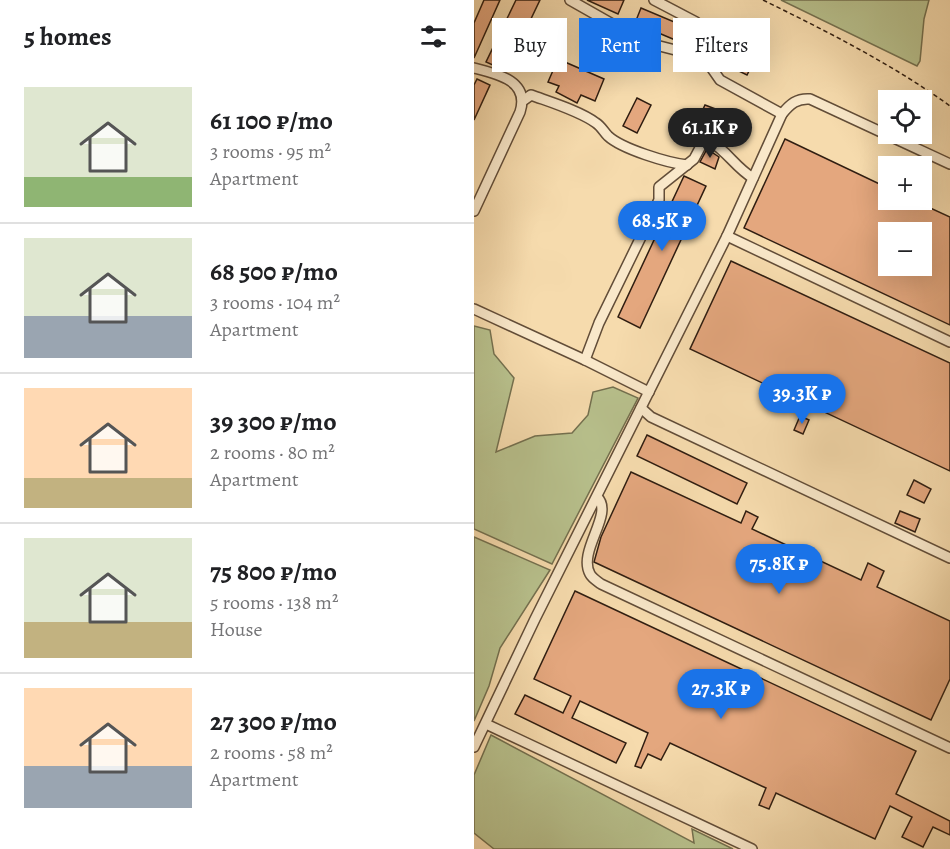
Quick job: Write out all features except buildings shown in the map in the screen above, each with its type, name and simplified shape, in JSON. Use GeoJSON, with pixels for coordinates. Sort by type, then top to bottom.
{"type":"FeatureCollection","features":[{"type":"Feature","properties":{"kind":"lane"},"geometry":{"type":"LineString","coordinates":[[570,0],[644,42],[673,49]]}},
{"type":"Feature","properties":{"kind":"lane"},"geometry":{"type":"LineString","coordinates":[[654,0],[688,18]]}},
{"type":"Feature","properties":{"kind":"lane"},"geometry":{"type":"LineString","coordinates":[[474,68],[509,80],[520,89],[524,100]]}},
{"type":"Feature","properties":{"kind":"lane"},"geometry":{"type":"LineString","coordinates":[[714,72],[720,80],[782,114]]}},
{"type":"Feature","properties":{"kind":"lane"},"geometry":{"type":"LineString","coordinates":[[474,211],[524,100],[531,95],[596,123],[609,138],[632,150],[676,164],[687,165]]}},
{"type":"Feature","properties":{"kind":"lane"},"geometry":{"type":"LineString","coordinates":[[474,747],[535,619],[727,236],[782,114],[789,105],[802,99],[810,99],[950,164]]}},
{"type":"Feature","properties":{"kind":"lane"},"geometry":{"type":"LineString","coordinates":[[585,360],[599,323],[659,200],[659,187],[694,159],[702,144],[710,141],[718,146],[743,172],[753,178]]}},
{"type":"Feature","properties":{"kind":"lane"},"geometry":{"type":"LineString","coordinates":[[727,236],[950,342]]}},
{"type":"Feature","properties":{"kind":"lane"},"geometry":{"type":"LineString","coordinates":[[474,309],[649,392]]}},
{"type":"Feature","properties":{"kind":"lane"},"geometry":{"type":"LineString","coordinates":[[641,408],[651,417],[950,558]]}},
{"type":"Feature","properties":{"kind":"lane"},"geometry":{"type":"LineString","coordinates":[[597,496],[602,501],[603,510],[588,555],[587,566],[590,575],[600,584],[950,748]]}},
{"type":"Feature","properties":{"kind":"lane"},"geometry":{"type":"LineString","coordinates":[[486,724],[752,849]]}},
{"type":"Feature","properties":{"kind":"path"},"geometry":{"type":"LineString","coordinates":[[763,0],[816,26],[916,81],[950,106]]}},
{"type":"Feature","properties":{"kind":"green space"},"geometry":{"type":"Polygon","coordinates":[[[781,0],[929,0],[924,19],[920,61],[917,66],[781,0]]]}},
{"type":"Feature","properties":{"kind":"green space"},"geometry":{"type":"Polygon","coordinates":[[[474,326],[490,330],[494,354],[514,378],[496,452],[535,436],[572,433],[588,415],[593,392],[613,387],[638,398],[552,564],[474,529],[474,326]]]}},
{"type":"Feature","properties":{"kind":"green space"},"geometry":{"type":"Polygon","coordinates":[[[474,537],[550,570],[500,648],[489,686],[474,721],[474,537]]]}},
{"type":"Feature","properties":{"kind":"green space"},"geometry":{"type":"Polygon","coordinates":[[[491,735],[694,843],[692,829],[733,849],[494,849],[474,833],[474,775],[491,735]]]}}]}
